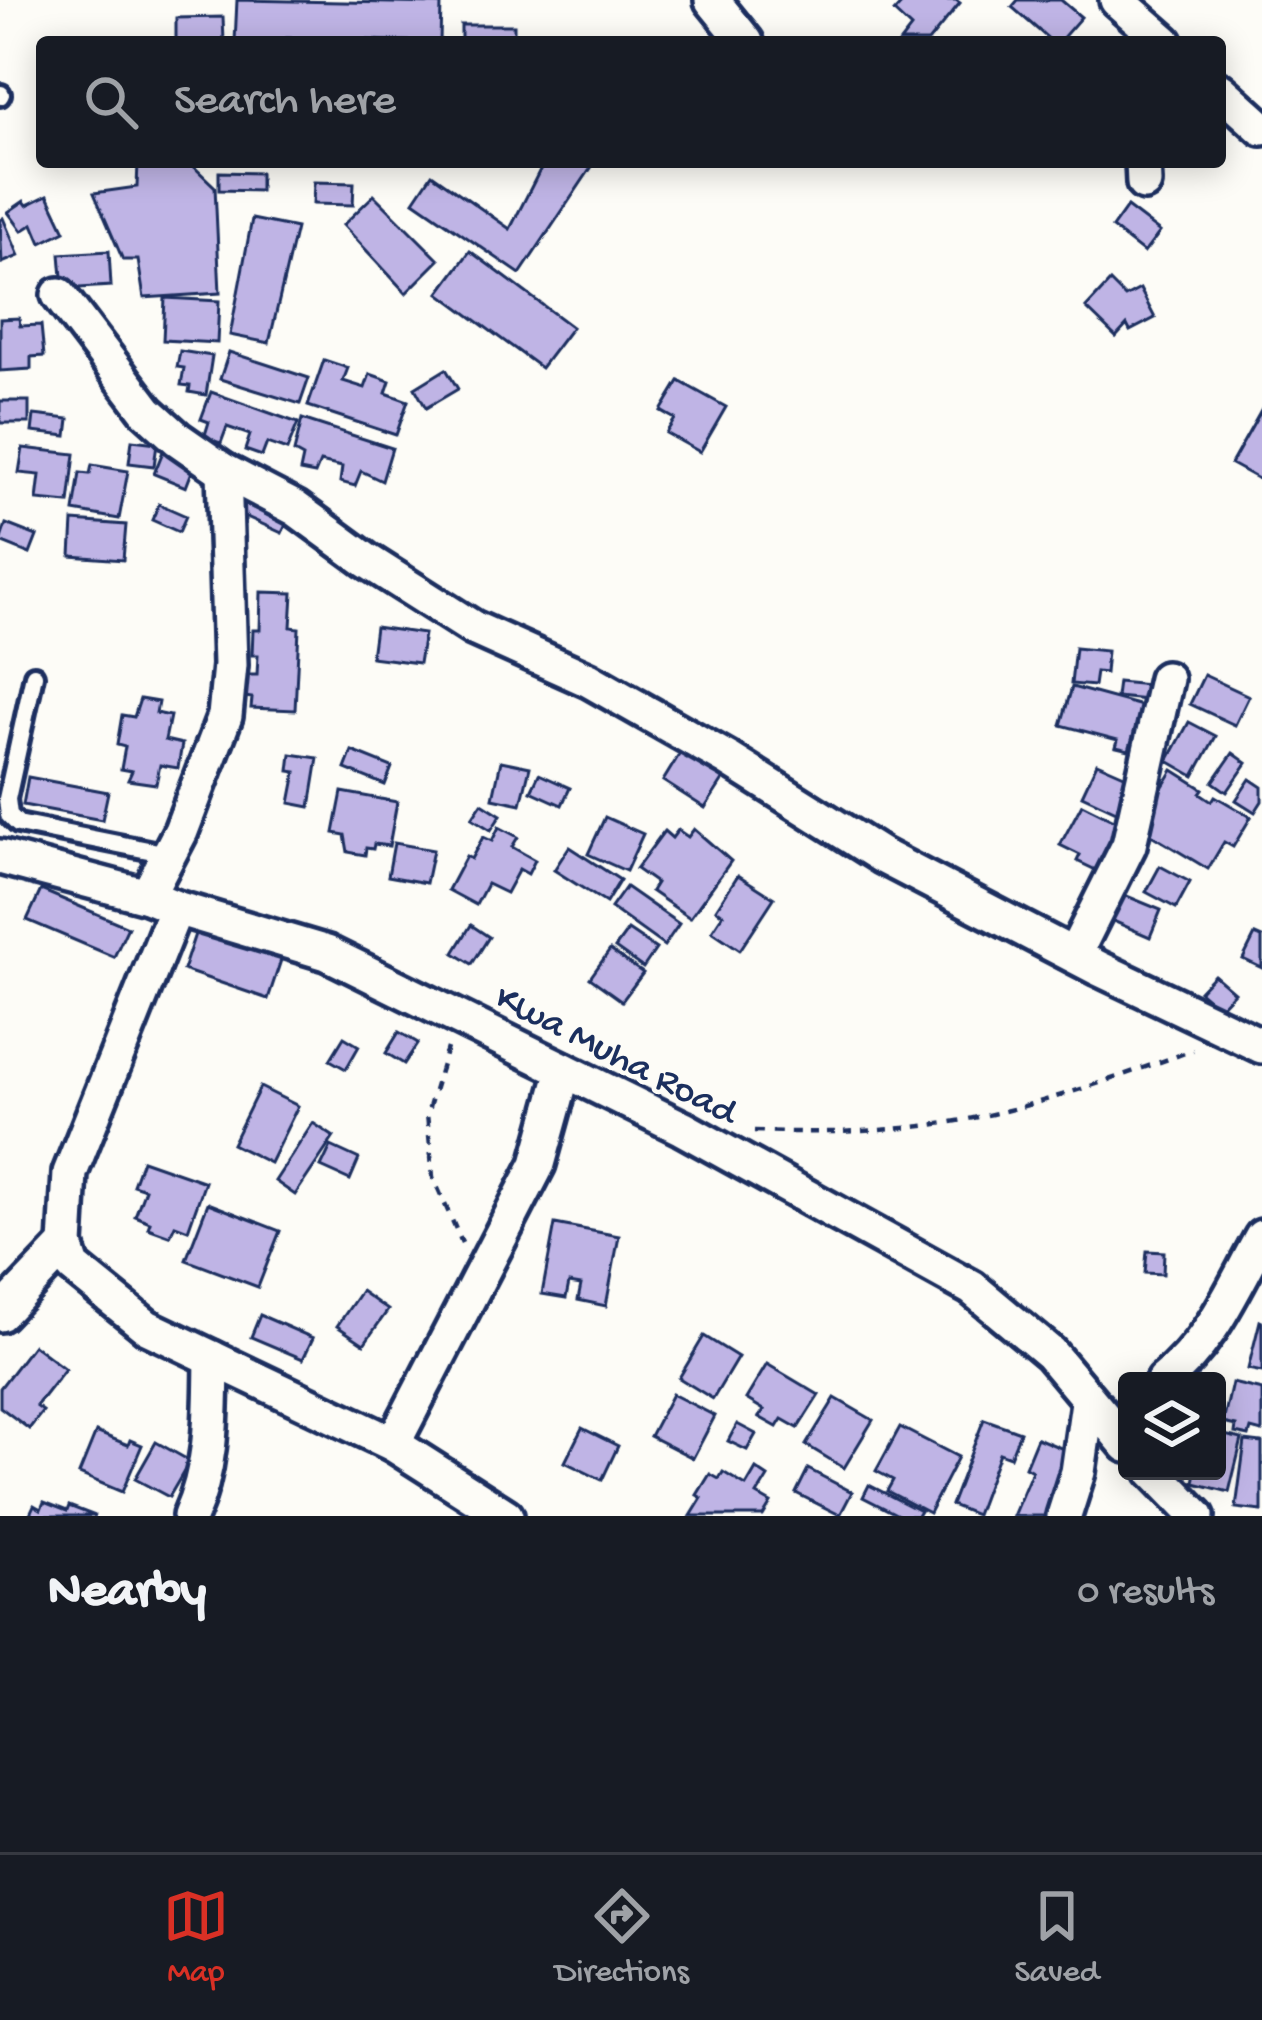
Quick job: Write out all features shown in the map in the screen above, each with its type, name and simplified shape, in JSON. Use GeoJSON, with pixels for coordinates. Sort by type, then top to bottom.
{"type":"FeatureCollection","features":[{"type":"Feature","properties":{"kind":"street"},"geometry":{"type":"LineString","coordinates":[[712,0],[741,36]]}},
{"type":"Feature","properties":{"kind":"street"},"geometry":{"type":"LineString","coordinates":[[1117,0],[1159,36]]}},
{"type":"Feature","properties":{"kind":"street"},"geometry":{"type":"LineString","coordinates":[[1226,95],[1262,128]]}},
{"type":"Feature","properties":{"kind":"street"},"geometry":{"type":"LineString","coordinates":[[59,295],[147,411],[224,471],[295,508],[473,628],[589,680],[728,759],[882,856],[1074,956],[1251,1040]]}},
{"type":"Feature","properties":{"kind":"street"},"geometry":{"type":"LineString","coordinates":[[224,471],[230,665],[225,716],[181,832],[168,854],[162,902],[70,1173],[66,1245],[73,1267],[146,1327],[393,1444],[506,1516]]}},
{"type":"Feature","properties":{"kind":"street"},"geometry":{"type":"LineString","coordinates":[[1074,956],[1130,845],[1166,680]]}},
{"type":"Feature","properties":{"kind":"street","name":"Kwa Muha Road"},"geometry":{"type":"LineString","coordinates":[[0,857],[327,953],[682,1128],[972,1288],[1050,1353],[1118,1435]]}},
{"type":"Feature","properties":{"kind":"street"},"geometry":{"type":"LineString","coordinates":[[393,1444],[538,1164],[564,1070]]}},
{"type":"Feature","properties":{"kind":"street"},"geometry":{"type":"LineString","coordinates":[[1175,1372],[1190,1360],[1222,1316],[1262,1237]]}},
{"type":"Feature","properties":{"kind":"street"},"geometry":{"type":"LineString","coordinates":[[0,1314],[66,1245]]}},
{"type":"Feature","properties":{"kind":"street"},"geometry":{"type":"LineString","coordinates":[[190,1516],[204,1484],[211,1436],[212,1358]]}},
{"type":"Feature","properties":{"kind":"street"},"geometry":{"type":"LineString","coordinates":[[1064,1516],[1078,1472],[1088,1402]]}},
{"type":"Feature","properties":{"kind":"street"},"geometry":{"type":"LineString","coordinates":[[1162,1480],[1197,1516]]}},
{"type":"Feature","properties":{"kind":"lane"},"geometry":{"type":"LineString","coordinates":[[34,675],[7,799],[9,815],[18,824],[168,854]]}},
{"type":"Feature","properties":{"kind":"path"},"geometry":{"type":"LineString","coordinates":[[460,1018],[436,1074],[428,1114],[433,1177],[477,1282]]}},
{"type":"Feature","properties":{"kind":"path"},"geometry":{"type":"LineString","coordinates":[[748,1130],[836,1134],[989,1115],[1251,1040]]}},
{"type":"Feature","properties":{"kind":"building"},"geometry":{"type":"Polygon","coordinates":[[[237,0],[441,4],[440,36],[235,36],[237,0]]]}},
{"type":"Feature","properties":{"kind":"building"},"geometry":{"type":"Polygon","coordinates":[[[905,0],[960,3],[933,36],[905,36],[911,28],[894,12],[905,0]]]}},
{"type":"Feature","properties":{"kind":"building"},"geometry":{"type":"Polygon","coordinates":[[[1018,0],[1061,0],[1081,17],[1064,36],[1045,36],[1012,7],[1018,0]]]}},
{"type":"Feature","properties":{"kind":"building"},"geometry":{"type":"Polygon","coordinates":[[[223,17],[224,36],[176,36],[176,18],[223,17]]]}},
{"type":"Feature","properties":{"kind":"building"},"geometry":{"type":"Polygon","coordinates":[[[461,25],[514,25],[514,36],[461,36],[461,25]]]}},
{"type":"Feature","properties":{"kind":"building"},"geometry":{"type":"Polygon","coordinates":[[[138,168],[195,168],[215,187],[220,293],[144,298],[138,260],[123,260],[94,193],[137,187],[138,168]]]}},
{"type":"Feature","properties":{"kind":"building"},"geometry":{"type":"Polygon","coordinates":[[[541,168],[591,168],[520,274],[414,201],[432,174],[510,229],[541,168]]]}},
{"type":"Feature","properties":{"kind":"building"},"geometry":{"type":"Polygon","coordinates":[[[219,172],[260,173],[260,191],[219,190],[219,172]]]}},
{"type":"Feature","properties":{"kind":"building"},"geometry":{"type":"Polygon","coordinates":[[[314,182],[354,183],[353,205],[313,204],[314,182]]]}},
{"type":"Feature","properties":{"kind":"building"},"geometry":{"type":"Polygon","coordinates":[[[48,195],[65,231],[41,243],[33,224],[22,231],[8,212],[24,201],[27,205],[48,195]]]}},
{"type":"Feature","properties":{"kind":"building"},"geometry":{"type":"Polygon","coordinates":[[[374,195],[439,260],[406,293],[343,225],[374,195]]]}},
{"type":"Feature","properties":{"kind":"building"},"geometry":{"type":"Polygon","coordinates":[[[1127,207],[1160,232],[1144,253],[1112,228],[1127,207]]]}},
{"type":"Feature","properties":{"kind":"building"},"geometry":{"type":"Polygon","coordinates":[[[3,218],[19,256],[2,263],[0,220],[3,218]]]}},
{"type":"Feature","properties":{"kind":"building"},"geometry":{"type":"Polygon","coordinates":[[[252,219],[296,228],[269,343],[230,335],[252,219]]]}},
{"type":"Feature","properties":{"kind":"building"},"geometry":{"type":"Polygon","coordinates":[[[109,251],[111,286],[63,289],[60,254],[109,251]]]}},
{"type":"Feature","properties":{"kind":"building"},"geometry":{"type":"Polygon","coordinates":[[[470,251],[572,327],[541,368],[439,293],[470,251]]]}},
{"type":"Feature","properties":{"kind":"building"},"geometry":{"type":"Polygon","coordinates":[[[1110,282],[1125,297],[1140,289],[1155,318],[1130,331],[1127,325],[1116,337],[1086,308],[1110,282]]]}},
{"type":"Feature","properties":{"kind":"building"},"geometry":{"type":"Polygon","coordinates":[[[165,298],[219,301],[217,343],[163,340],[165,298]]]}},
{"type":"Feature","properties":{"kind":"building"},"geometry":{"type":"Polygon","coordinates":[[[19,318],[20,326],[41,325],[44,356],[31,357],[31,369],[0,371],[0,319],[19,318]]]}},
{"type":"Feature","properties":{"kind":"building"},"geometry":{"type":"Polygon","coordinates":[[[180,351],[212,356],[206,395],[181,385],[180,351]]]}},
{"type":"Feature","properties":{"kind":"building"},"geometry":{"type":"Polygon","coordinates":[[[229,352],[309,378],[300,404],[220,379],[229,352]]]}},
{"type":"Feature","properties":{"kind":"building"},"geometry":{"type":"Polygon","coordinates":[[[324,360],[348,368],[343,381],[365,388],[370,374],[390,381],[386,393],[408,401],[396,435],[308,406],[324,360]]]}},
{"type":"Feature","properties":{"kind":"building"},"geometry":{"type":"Polygon","coordinates":[[[446,369],[458,389],[426,408],[415,388],[446,369]]]}},
{"type":"Feature","properties":{"kind":"building"},"geometry":{"type":"Polygon","coordinates":[[[679,381],[726,407],[700,452],[666,433],[675,419],[661,411],[679,381]]]}},
{"type":"Feature","properties":{"kind":"building"},"geometry":{"type":"Polygon","coordinates":[[[211,392],[298,423],[287,450],[267,443],[262,456],[245,450],[250,435],[227,427],[221,443],[204,438],[209,422],[201,419],[211,392]]]}},
{"type":"Feature","properties":{"kind":"building"},"geometry":{"type":"Polygon","coordinates":[[[0,401],[29,401],[29,423],[0,423],[0,401]]]}},
{"type":"Feature","properties":{"kind":"building"},"geometry":{"type":"Polygon","coordinates":[[[1262,409],[1262,481],[1231,464],[1262,409]]]}},
{"type":"Feature","properties":{"kind":"building"},"geometry":{"type":"Polygon","coordinates":[[[34,415],[69,419],[67,436],[32,432],[34,415]]]}},
{"type":"Feature","properties":{"kind":"building"},"geometry":{"type":"Polygon","coordinates":[[[302,419],[392,448],[382,481],[361,471],[355,486],[340,482],[342,467],[320,462],[315,474],[300,471],[303,457],[294,452],[302,419]]]}},
{"type":"Feature","properties":{"kind":"building"},"geometry":{"type":"Polygon","coordinates":[[[132,440],[157,443],[154,466],[129,463],[132,440]]]}},
{"type":"Feature","properties":{"kind":"building"},"geometry":{"type":"Polygon","coordinates":[[[23,448],[75,454],[69,503],[37,500],[40,475],[19,473],[23,448]]]}},
{"type":"Feature","properties":{"kind":"building"},"geometry":{"type":"Polygon","coordinates":[[[164,449],[196,461],[186,487],[154,474],[164,449]]]}},
{"type":"Feature","properties":{"kind":"building"},"geometry":{"type":"Polygon","coordinates":[[[92,465],[128,471],[119,519],[74,511],[80,473],[90,474],[92,465]]]}},
{"type":"Feature","properties":{"kind":"building"},"geometry":{"type":"Polygon","coordinates":[[[237,484],[293,510],[282,533],[227,508],[237,484]]]}},
{"type":"Feature","properties":{"kind":"building"},"geometry":{"type":"Polygon","coordinates":[[[159,504],[186,516],[179,532],[152,520],[159,504]]]}},
{"type":"Feature","properties":{"kind":"building"},"geometry":{"type":"Polygon","coordinates":[[[73,521],[126,525],[123,560],[71,556],[73,521]]]}},
{"type":"Feature","properties":{"kind":"building"},"geometry":{"type":"Polygon","coordinates":[[[6,524],[37,536],[30,554],[0,542],[6,524]]]}},
{"type":"Feature","properties":{"kind":"building"},"geometry":{"type":"Polygon","coordinates":[[[261,592],[293,593],[291,627],[299,628],[295,710],[251,708],[252,698],[245,697],[246,675],[257,675],[253,630],[260,630],[261,592]]]}},
{"type":"Feature","properties":{"kind":"building"},"geometry":{"type":"Polygon","coordinates":[[[375,627],[424,634],[419,663],[371,657],[375,627]]]}},
{"type":"Feature","properties":{"kind":"building"},"geometry":{"type":"Polygon","coordinates":[[[1075,648],[1107,651],[1105,673],[1096,672],[1094,686],[1071,684],[1075,648]]]}},
{"type":"Feature","properties":{"kind":"building"},"geometry":{"type":"Polygon","coordinates":[[[1204,675],[1249,696],[1235,725],[1190,704],[1204,675]]]}},
{"type":"Feature","properties":{"kind":"building"},"geometry":{"type":"Polygon","coordinates":[[[1118,682],[1149,685],[1147,700],[1116,697],[1118,682]]]}},
{"type":"Feature","properties":{"kind":"building"},"geometry":{"type":"Polygon","coordinates":[[[1072,687],[1142,706],[1129,750],[1116,747],[1118,740],[1061,725],[1072,687]]]}},
{"type":"Feature","properties":{"kind":"building"},"geometry":{"type":"Polygon","coordinates":[[[140,699],[158,702],[156,713],[170,716],[165,740],[182,744],[178,768],[160,765],[156,784],[128,780],[132,771],[121,769],[125,747],[117,745],[122,715],[134,717],[140,699]]]}},
{"type":"Feature","properties":{"kind":"building"},"geometry":{"type":"Polygon","coordinates":[[[1189,722],[1216,736],[1194,776],[1168,761],[1189,722]]]}},
{"type":"Feature","properties":{"kind":"building"},"geometry":{"type":"Polygon","coordinates":[[[682,750],[725,777],[705,808],[663,781],[682,750]]]}},
{"type":"Feature","properties":{"kind":"building"},"geometry":{"type":"Polygon","coordinates":[[[352,751],[392,767],[385,785],[345,769],[352,751]]]}},
{"type":"Feature","properties":{"kind":"building"},"geometry":{"type":"Polygon","coordinates":[[[1233,753],[1247,763],[1227,792],[1213,782],[1233,753]]]}},
{"type":"Feature","properties":{"kind":"building"},"geometry":{"type":"Polygon","coordinates":[[[291,754],[318,758],[310,807],[290,803],[296,772],[289,771],[291,754]]]}},
{"type":"Feature","properties":{"kind":"building"},"geometry":{"type":"Polygon","coordinates":[[[501,761],[530,767],[521,804],[493,798],[501,761]]]}},
{"type":"Feature","properties":{"kind":"building"},"geometry":{"type":"Polygon","coordinates":[[[1097,763],[1140,782],[1125,815],[1082,795],[1097,763]]]}},
{"type":"Feature","properties":{"kind":"building"},"geometry":{"type":"Polygon","coordinates":[[[1173,770],[1203,789],[1200,793],[1212,801],[1215,796],[1251,817],[1233,847],[1224,842],[1208,869],[1138,827],[1173,770]]]}},
{"type":"Feature","properties":{"kind":"building"},"geometry":{"type":"Polygon","coordinates":[[[539,774],[570,788],[562,805],[531,791],[539,774]]]}},
{"type":"Feature","properties":{"kind":"building"},"geometry":{"type":"Polygon","coordinates":[[[28,777],[108,792],[102,820],[23,805],[28,777]]]}},
{"type":"Feature","properties":{"kind":"building"},"geometry":{"type":"Polygon","coordinates":[[[1250,779],[1262,787],[1262,801],[1255,812],[1236,800],[1250,779]]]}},
{"type":"Feature","properties":{"kind":"building"},"geometry":{"type":"Polygon","coordinates":[[[342,792],[397,802],[389,846],[374,844],[373,849],[366,848],[365,855],[348,852],[345,835],[334,833],[342,792]]]}},
{"type":"Feature","properties":{"kind":"building"},"geometry":{"type":"Polygon","coordinates":[[[482,803],[501,815],[491,830],[472,818],[482,803]]]}},
{"type":"Feature","properties":{"kind":"building"},"geometry":{"type":"Polygon","coordinates":[[[1082,804],[1124,825],[1100,872],[1077,861],[1080,855],[1060,845],[1082,804]]]}},
{"type":"Feature","properties":{"kind":"building"},"geometry":{"type":"Polygon","coordinates":[[[605,817],[643,834],[626,871],[588,854],[605,817]]]}},
{"type":"Feature","properties":{"kind":"building"},"geometry":{"type":"Polygon","coordinates":[[[499,827],[518,837],[512,847],[535,860],[528,874],[519,869],[506,893],[487,884],[476,905],[448,890],[466,856],[471,859],[483,837],[492,841],[499,827]]]}},
{"type":"Feature","properties":{"kind":"building"},"geometry":{"type":"Polygon","coordinates":[[[694,829],[731,861],[690,918],[651,891],[656,883],[636,869],[664,831],[672,838],[678,830],[688,837],[694,829]]]}},
{"type":"Feature","properties":{"kind":"building"},"geometry":{"type":"Polygon","coordinates":[[[394,843],[433,850],[426,883],[388,876],[394,843]]]}},
{"type":"Feature","properties":{"kind":"building"},"geometry":{"type":"Polygon","coordinates":[[[569,847],[620,880],[606,903],[554,870],[569,847]]]}},
{"type":"Feature","properties":{"kind":"building"},"geometry":{"type":"Polygon","coordinates":[[[1160,866],[1190,882],[1176,908],[1146,892],[1160,866]]]}},
{"type":"Feature","properties":{"kind":"building"},"geometry":{"type":"Polygon","coordinates":[[[738,875],[774,898],[740,950],[712,931],[723,914],[716,909],[738,875]]]}},
{"type":"Feature","properties":{"kind":"building"},"geometry":{"type":"Polygon","coordinates":[[[626,887],[679,924],[664,946],[611,908],[626,887]]]}},
{"type":"Feature","properties":{"kind":"building"},"geometry":{"type":"Polygon","coordinates":[[[41,890],[128,927],[114,957],[27,920],[41,890]]]}},
{"type":"Feature","properties":{"kind":"building"},"geometry":{"type":"Polygon","coordinates":[[[1117,892],[1161,910],[1150,937],[1106,918],[1117,892]]]}},
{"type":"Feature","properties":{"kind":"building"},"geometry":{"type":"Polygon","coordinates":[[[198,925],[283,954],[268,999],[183,970],[198,925]]]}},
{"type":"Feature","properties":{"kind":"building"},"geometry":{"type":"Polygon","coordinates":[[[471,925],[489,937],[472,964],[454,953],[471,925]]]}},
{"type":"Feature","properties":{"kind":"building"},"geometry":{"type":"Polygon","coordinates":[[[628,930],[656,949],[643,968],[615,948],[628,930]]]}},
{"type":"Feature","properties":{"kind":"building"},"geometry":{"type":"Polygon","coordinates":[[[1255,935],[1262,938],[1262,968],[1243,959],[1255,935]]]}},
{"type":"Feature","properties":{"kind":"building"},"geometry":{"type":"Polygon","coordinates":[[[610,950],[643,973],[622,1001],[590,978],[610,950]]]}},
{"type":"Feature","properties":{"kind":"building"},"geometry":{"type":"Polygon","coordinates":[[[1214,975],[1234,992],[1219,1008],[1199,991],[1214,975]]]}},
{"type":"Feature","properties":{"kind":"building"},"geometry":{"type":"Polygon","coordinates":[[[399,1032],[418,1043],[404,1064],[386,1053],[399,1032]]]}},
{"type":"Feature","properties":{"kind":"building"},"geometry":{"type":"Polygon","coordinates":[[[344,1037],[359,1046],[346,1069],[330,1060],[344,1037]]]}},
{"type":"Feature","properties":{"kind":"building"},"geometry":{"type":"Polygon","coordinates":[[[260,1087],[298,1106],[270,1163],[232,1144],[260,1087]]]}},
{"type":"Feature","properties":{"kind":"building"},"geometry":{"type":"Polygon","coordinates":[[[313,1123],[334,1137],[295,1195],[275,1181],[313,1123]]]}},
{"type":"Feature","properties":{"kind":"building"},"geometry":{"type":"Polygon","coordinates":[[[331,1146],[359,1159],[350,1180],[321,1167],[331,1146]]]}},
{"type":"Feature","properties":{"kind":"building"},"geometry":{"type":"Polygon","coordinates":[[[142,1160],[205,1182],[188,1230],[175,1225],[170,1236],[148,1228],[150,1222],[135,1216],[145,1189],[133,1185],[142,1160]]]}},
{"type":"Feature","properties":{"kind":"building"},"geometry":{"type":"Polygon","coordinates":[[[208,1203],[280,1231],[258,1287],[186,1260],[208,1203]]]}},
{"type":"Feature","properties":{"kind":"building"},"geometry":{"type":"Polygon","coordinates":[[[555,1224],[619,1236],[606,1306],[578,1300],[581,1285],[569,1283],[566,1298],[542,1294],[555,1224]]]}},
{"type":"Feature","properties":{"kind":"building"},"geometry":{"type":"Polygon","coordinates":[[[1147,1251],[1164,1252],[1163,1274],[1145,1273],[1147,1251]]]}},
{"type":"Feature","properties":{"kind":"building"},"geometry":{"type":"Polygon","coordinates":[[[361,1291],[388,1310],[364,1344],[337,1326],[361,1291]]]}},
{"type":"Feature","properties":{"kind":"building"},"geometry":{"type":"Polygon","coordinates":[[[260,1315],[313,1338],[303,1359],[251,1337],[260,1315]]]}},
{"type":"Feature","properties":{"kind":"building"},"geometry":{"type":"Polygon","coordinates":[[[1262,1322],[1262,1372],[1248,1369],[1262,1322]]]}},
{"type":"Feature","properties":{"kind":"building"},"geometry":{"type":"Polygon","coordinates":[[[704,1336],[738,1357],[713,1399],[679,1378],[704,1336]]]}},
{"type":"Feature","properties":{"kind":"building"},"geometry":{"type":"Polygon","coordinates":[[[33,1345],[65,1369],[36,1406],[43,1411],[29,1429],[0,1407],[0,1388],[33,1345]]]}},
{"type":"Feature","properties":{"kind":"building"},"geometry":{"type":"Polygon","coordinates":[[[767,1364],[819,1395],[798,1428],[782,1419],[777,1427],[759,1417],[764,1410],[746,1399],[767,1364]]]}},
{"type":"Feature","properties":{"kind":"building"},"geometry":{"type":"Polygon","coordinates":[[[1232,1383],[1262,1390],[1262,1432],[1235,1433],[1236,1426],[1226,1424],[1232,1383]]]}},
{"type":"Feature","properties":{"kind":"building"},"geometry":{"type":"Polygon","coordinates":[[[672,1394],[715,1416],[693,1458],[650,1436],[672,1394]]]}},
{"type":"Feature","properties":{"kind":"building"},"geometry":{"type":"Polygon","coordinates":[[[835,1398],[873,1420],[844,1468],[806,1445],[835,1398]]]}},
{"type":"Feature","properties":{"kind":"building"},"geometry":{"type":"Polygon","coordinates":[[[984,1419],[1020,1432],[1010,1457],[999,1453],[976,1515],[951,1505],[984,1419]]]}},
{"type":"Feature","properties":{"kind":"building"},"geometry":{"type":"Polygon","coordinates":[[[737,1424],[756,1434],[747,1450],[728,1441],[737,1424]]]}},
{"type":"Feature","properties":{"kind":"building"},"geometry":{"type":"Polygon","coordinates":[[[900,1427],[958,1457],[929,1513],[887,1491],[893,1480],[876,1471],[900,1427]]]}},
{"type":"Feature","properties":{"kind":"building"},"geometry":{"type":"Polygon","coordinates":[[[582,1428],[618,1446],[602,1480],[565,1462],[582,1428]]]}},
{"type":"Feature","properties":{"kind":"building"},"geometry":{"type":"Polygon","coordinates":[[[96,1432],[128,1445],[130,1440],[142,1445],[122,1492],[79,1474],[96,1432]]]}},
{"type":"Feature","properties":{"kind":"building"},"geometry":{"type":"Polygon","coordinates":[[[1226,1435],[1242,1439],[1229,1492],[1194,1483],[1226,1480],[1226,1435]]]}},
{"type":"Feature","properties":{"kind":"building"},"geometry":{"type":"Polygon","coordinates":[[[1037,1438],[1073,1453],[1046,1516],[1013,1516],[1032,1471],[1025,1467],[1037,1438]]]}},
{"type":"Feature","properties":{"kind":"building"},"geometry":{"type":"Polygon","coordinates":[[[1245,1441],[1262,1443],[1262,1511],[1236,1508],[1245,1441]]]}},
{"type":"Feature","properties":{"kind":"building"},"geometry":{"type":"Polygon","coordinates":[[[156,1442],[190,1461],[169,1497],[135,1479],[156,1442]]]}},
{"type":"Feature","properties":{"kind":"building"},"geometry":{"type":"Polygon","coordinates":[[[756,1469],[768,1477],[757,1495],[771,1503],[763,1516],[691,1516],[710,1474],[719,1479],[723,1472],[746,1486],[756,1469]]]}},
{"type":"Feature","properties":{"kind":"building"},"geometry":{"type":"Polygon","coordinates":[[[808,1469],[852,1492],[840,1515],[796,1493],[808,1469]]]}},
{"type":"Feature","properties":{"kind":"building"},"geometry":{"type":"Polygon","coordinates":[[[869,1485],[920,1511],[917,1516],[900,1516],[863,1497],[869,1485]]]}},
{"type":"Feature","properties":{"kind":"building"},"geometry":{"type":"Polygon","coordinates":[[[44,1502],[95,1516],[29,1516],[34,1505],[41,1509],[44,1502]]]}}]}
